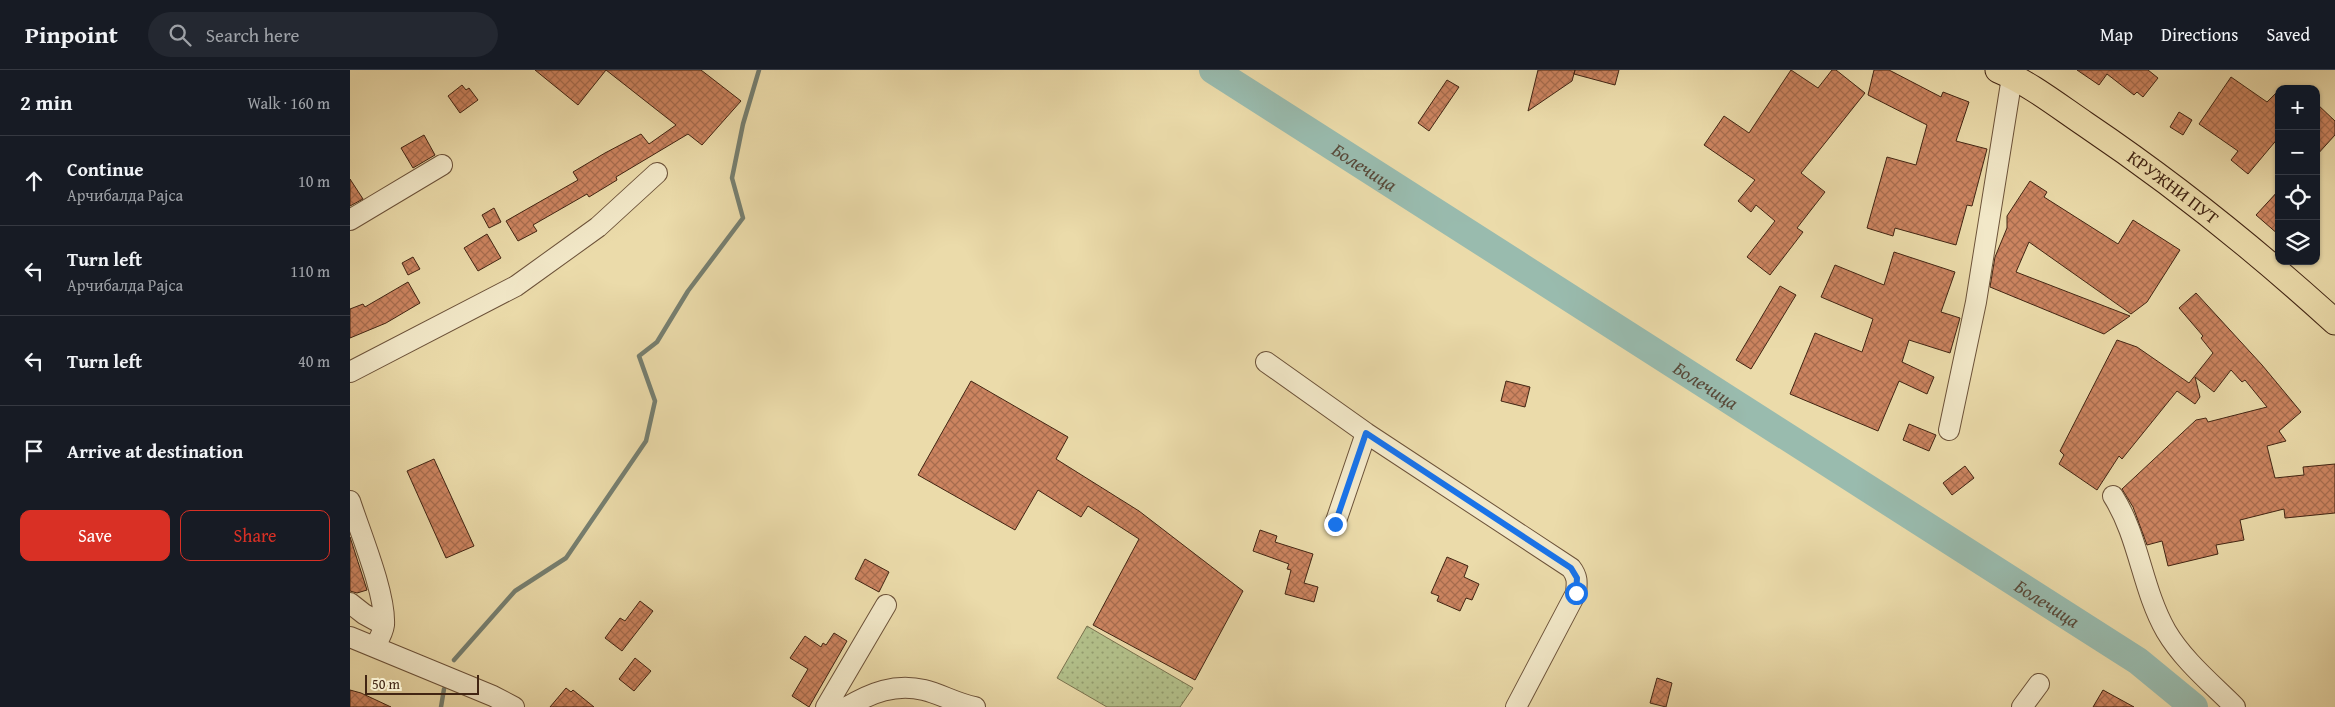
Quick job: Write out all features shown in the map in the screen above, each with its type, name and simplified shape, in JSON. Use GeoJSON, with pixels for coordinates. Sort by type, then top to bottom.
{"type":"FeatureCollection","features":[{"type":"Feature","properties":{"kind":"main road","name":"КРУЖНИ ПУТ"},"geometry":{"type":"LineString","coordinates":[[2003,72],[2124,150],[2260,254],[2335,322]]}},
{"type":"Feature","properties":{"kind":"street"},"geometry":{"type":"LineString","coordinates":[[1949,430],[1976,302],[2003,72]]}},
{"type":"Feature","properties":{"kind":"street"},"geometry":{"type":"LineString","coordinates":[[350,220],[442,166]]}},
{"type":"Feature","properties":{"kind":"street"},"geometry":{"type":"LineString","coordinates":[[350,372],[516,286],[598,227],[657,173]]}},
{"type":"Feature","properties":{"kind":"street"},"geometry":{"type":"LineString","coordinates":[[1266,362],[1366,433],[1571,568],[1575,573],[1577,578],[1576,593],[1516,707]]}},
{"type":"Feature","properties":{"kind":"street"},"geometry":{"type":"LineString","coordinates":[[1335,524],[1366,433]]}},
{"type":"Feature","properties":{"kind":"street"},"geometry":{"type":"LineString","coordinates":[[2113,496],[2130,532],[2165,630],[2192,664],[2235,707]]}},
{"type":"Feature","properties":{"kind":"street"},"geometry":{"type":"LineString","coordinates":[[350,501],[382,604],[384,625],[382,635],[376,646]]}},
{"type":"Feature","properties":{"kind":"street"},"geometry":{"type":"LineString","coordinates":[[350,603],[364,614],[384,625]]}},
{"type":"Feature","properties":{"kind":"street"},"geometry":{"type":"LineString","coordinates":[[826,707],[886,605]]}},
{"type":"Feature","properties":{"kind":"street"},"geometry":{"type":"LineString","coordinates":[[350,637],[376,646],[493,696],[514,707]]}},
{"type":"Feature","properties":{"kind":"street"},"geometry":{"type":"LineString","coordinates":[[2022,707],[2040,684]]}},
{"type":"Feature","properties":{"kind":"street"},"geometry":{"type":"LineString","coordinates":[[847,707],[874,692],[905,688],[924,690],[971,706]]}},
{"type":"Feature","properties":{"kind":"green space"},"geometry":{"type":"Polygon","coordinates":[[[1087,626],[1193,688],[1180,707],[1107,707],[1057,678],[1087,626]]]}},
{"type":"Feature","properties":{"kind":"building"},"geometry":{"type":"Polygon","coordinates":[[[535,70],[606,70],[578,105],[535,70]]]}},
{"type":"Feature","properties":{"kind":"building"},"geometry":{"type":"Polygon","coordinates":[[[606,70],[701,70],[741,101],[702,145],[688,134],[616,177],[617,180],[589,197],[587,194],[533,225],[537,231],[518,241],[506,221],[578,180],[573,172],[605,153],[641,134],[649,144],[676,125],[606,70]]]}},
{"type":"Feature","properties":{"kind":"building"},"geometry":{"type":"Polygon","coordinates":[[[1538,70],[1575,70],[1572,81],[1528,111],[1538,70]]]}},
{"type":"Feature","properties":{"kind":"building"},"geometry":{"type":"Polygon","coordinates":[[[1575,70],[1619,70],[1615,85],[1574,74],[1575,70]]]}},
{"type":"Feature","properties":{"kind":"building"},"geometry":{"type":"Polygon","coordinates":[[[1791,70],[1818,88],[1832,70],[1836,70],[1865,93],[1801,173],[1825,192],[1797,228],[1803,232],[1770,275],[1747,257],[1775,221],[1756,205],[1751,212],[1738,201],[1755,180],[1704,145],[1724,116],[1749,133],[1791,70]]]}},
{"type":"Feature","properties":{"kind":"building"},"geometry":{"type":"Polygon","coordinates":[[[1874,70],[1889,70],[1941,97],[1943,92],[1969,102],[1956,141],[1987,149],[1972,206],[1967,205],[1956,245],[1895,228],[1893,236],[1867,228],[1887,157],[1916,165],[1927,125],[1868,95],[1874,70]]]}},
{"type":"Feature","properties":{"kind":"building"},"geometry":{"type":"Polygon","coordinates":[[[2077,70],[2148,70],[2158,78],[2143,97],[2137,92],[2134,95],[2107,74],[2099,85],[2077,70]]]}},
{"type":"Feature","properties":{"kind":"building"},"geometry":{"type":"Polygon","coordinates":[[[2231,77],[2267,102],[2275,94],[2275,142],[2248,174],[2231,160],[2238,151],[2199,124],[2231,77]]]}},
{"type":"Feature","properties":{"kind":"building"},"geometry":{"type":"Polygon","coordinates":[[[1447,80],[1459,87],[1429,131],[1418,123],[1447,80]]]}},
{"type":"Feature","properties":{"kind":"building"},"geometry":{"type":"Polygon","coordinates":[[[462,85],[466,90],[469,88],[478,100],[460,113],[448,96],[462,85]]]}},
{"type":"Feature","properties":{"kind":"building"},"geometry":{"type":"Polygon","coordinates":[[[2320,107],[2335,121],[2335,135],[2320,152],[2320,107]]]}},
{"type":"Feature","properties":{"kind":"building"},"geometry":{"type":"Polygon","coordinates":[[[2179,112],[2192,120],[2183,135],[2170,127],[2179,112]]]}},
{"type":"Feature","properties":{"kind":"building"},"geometry":{"type":"Polygon","coordinates":[[[424,135],[435,155],[413,168],[401,148],[424,135]]]}},
{"type":"Feature","properties":{"kind":"building"},"geometry":{"type":"Polygon","coordinates":[[[350,179],[363,199],[350,206],[350,179]]]}},
{"type":"Feature","properties":{"kind":"building"},"geometry":{"type":"Polygon","coordinates":[[[2030,181],[2047,192],[2044,197],[2118,244],[2133,220],[2180,250],[2147,302],[2131,314],[2029,242],[2016,272],[2130,316],[2104,334],[1990,287],[1995,257],[2007,228],[2007,216],[2030,181]]]}},
{"type":"Feature","properties":{"kind":"building"},"geometry":{"type":"Polygon","coordinates":[[[2275,194],[2275,232],[2256,215],[2275,194]]]}},
{"type":"Feature","properties":{"kind":"building"},"geometry":{"type":"Polygon","coordinates":[[[494,208],[501,222],[489,228],[482,215],[494,208]]]}},
{"type":"Feature","properties":{"kind":"building"},"geometry":{"type":"Polygon","coordinates":[[[487,234],[501,258],[478,271],[464,248],[487,234]]]}},
{"type":"Feature","properties":{"kind":"building"},"geometry":{"type":"Polygon","coordinates":[[[1894,252],[1955,272],[1941,312],[1960,318],[1950,353],[1909,340],[1902,362],[1934,377],[1927,394],[1899,381],[1878,431],[1790,394],[1815,333],[1862,352],[1873,319],[1821,297],[1835,265],[1884,285],[1894,252]]]}},
{"type":"Feature","properties":{"kind":"building"},"geometry":{"type":"Polygon","coordinates":[[[413,257],[420,269],[408,275],[402,263],[413,257]]]}},
{"type":"Feature","properties":{"kind":"building"},"geometry":{"type":"Polygon","coordinates":[[[408,282],[420,303],[386,323],[350,338],[350,309],[363,304],[365,307],[408,282]]]}},
{"type":"Feature","properties":{"kind":"building"},"geometry":{"type":"Polygon","coordinates":[[[1780,286],[1796,295],[1751,369],[1736,360],[1780,286]]]}},
{"type":"Feature","properties":{"kind":"building"},"geometry":{"type":"Polygon","coordinates":[[[2196,293],[2262,365],[2301,412],[2279,431],[2286,441],[2267,446],[2275,478],[2304,475],[2303,467],[2335,464],[2335,513],[2285,518],[2284,509],[2240,520],[2244,540],[2216,545],[2218,554],[2168,566],[2162,541],[2147,545],[2133,507],[2122,489],[2196,420],[2206,418],[2208,422],[2267,407],[2245,380],[2242,382],[2231,370],[2214,392],[2195,377],[2200,397],[2195,404],[2177,391],[2122,459],[2119,456],[2097,490],[2059,464],[2064,455],[2060,451],[2117,340],[2137,347],[2189,383],[2213,353],[2201,338],[2203,336],[2179,308],[2196,293]]]}},
{"type":"Feature","properties":{"kind":"building"},"geometry":{"type":"Polygon","coordinates":[[[971,381],[1068,437],[1056,459],[1139,511],[1243,591],[1195,680],[1093,625],[1139,539],[1088,506],[1081,517],[1038,490],[1015,530],[918,475],[971,381]]]}},
{"type":"Feature","properties":{"kind":"building"},"geometry":{"type":"Polygon","coordinates":[[[1506,381],[1530,387],[1525,407],[1501,401],[1506,381]]]}},
{"type":"Feature","properties":{"kind":"building"},"geometry":{"type":"Polygon","coordinates":[[[1909,424],[1936,435],[1929,451],[1903,440],[1909,424]]]}},
{"type":"Feature","properties":{"kind":"building"},"geometry":{"type":"Polygon","coordinates":[[[434,459],[474,546],[446,558],[407,471],[434,459]]]}},
{"type":"Feature","properties":{"kind":"building"},"geometry":{"type":"Polygon","coordinates":[[[1965,466],[1974,478],[1952,495],[1943,483],[1965,466]]]}},
{"type":"Feature","properties":{"kind":"building"},"geometry":{"type":"Polygon","coordinates":[[[1260,530],[1277,536],[1275,542],[1313,554],[1304,583],[1318,587],[1314,602],[1285,594],[1291,570],[1287,569],[1289,564],[1253,551],[1260,530]]]}},
{"type":"Feature","properties":{"kind":"building"},"geometry":{"type":"Polygon","coordinates":[[[350,537],[367,590],[357,593],[350,591],[350,537]]]}},
{"type":"Feature","properties":{"kind":"building"},"geometry":{"type":"Polygon","coordinates":[[[1447,557],[1468,566],[1464,577],[1479,584],[1472,600],[1466,598],[1460,611],[1437,601],[1439,596],[1431,593],[1447,557]]]}},
{"type":"Feature","properties":{"kind":"building"},"geometry":{"type":"Polygon","coordinates":[[[865,559],[889,572],[879,592],[855,579],[865,559]]]}},
{"type":"Feature","properties":{"kind":"building"},"geometry":{"type":"Polygon","coordinates":[[[640,601],[653,611],[622,651],[605,638],[620,618],[625,621],[640,601]]]}},
{"type":"Feature","properties":{"kind":"building"},"geometry":{"type":"Polygon","coordinates":[[[834,633],[847,641],[809,707],[792,696],[808,669],[790,658],[805,636],[821,647],[823,643],[826,645],[834,633]]]}},
{"type":"Feature","properties":{"kind":"building"},"geometry":{"type":"Polygon","coordinates":[[[635,658],[651,671],[634,691],[619,679],[635,658]]]}},
{"type":"Feature","properties":{"kind":"building"},"geometry":{"type":"Polygon","coordinates":[[[1657,678],[1672,683],[1666,707],[1650,703],[1657,678]]]}},
{"type":"Feature","properties":{"kind":"building"},"geometry":{"type":"Polygon","coordinates":[[[566,688],[571,692],[573,690],[594,707],[550,707],[566,688]]]}},
{"type":"Feature","properties":{"kind":"building"},"geometry":{"type":"Polygon","coordinates":[[[350,690],[361,693],[391,707],[350,707],[350,690]]]}},
{"type":"Feature","properties":{"kind":"building"},"geometry":{"type":"Polygon","coordinates":[[[2103,690],[2134,707],[2093,707],[2103,690]]]}},
{"type":"Feature","properties":{"kind":"waterway"},"geometry":{"type":"LineString","coordinates":[[454,660],[515,591],[566,558],[646,441],[655,401],[639,356],[657,342],[688,291],[743,218],[732,178],[743,124],[759,70]]}},
{"type":"Feature","properties":{"kind":"waterway","name":"Болечица"},"geometry":{"type":"LineString","coordinates":[[1213,70],[2138,661],[2194,707]]}},
{"type":"Feature","properties":{"kind":"waterway"},"geometry":{"type":"LineString","coordinates":[[441,707],[444,689]]}},
{"type":"Feature","properties":{"kind":"route"},"geometry":{"type":"LineString","coordinates":[[1335,524],[1366,433],[1571,568],[1577,578],[1576,593]]}}]}
